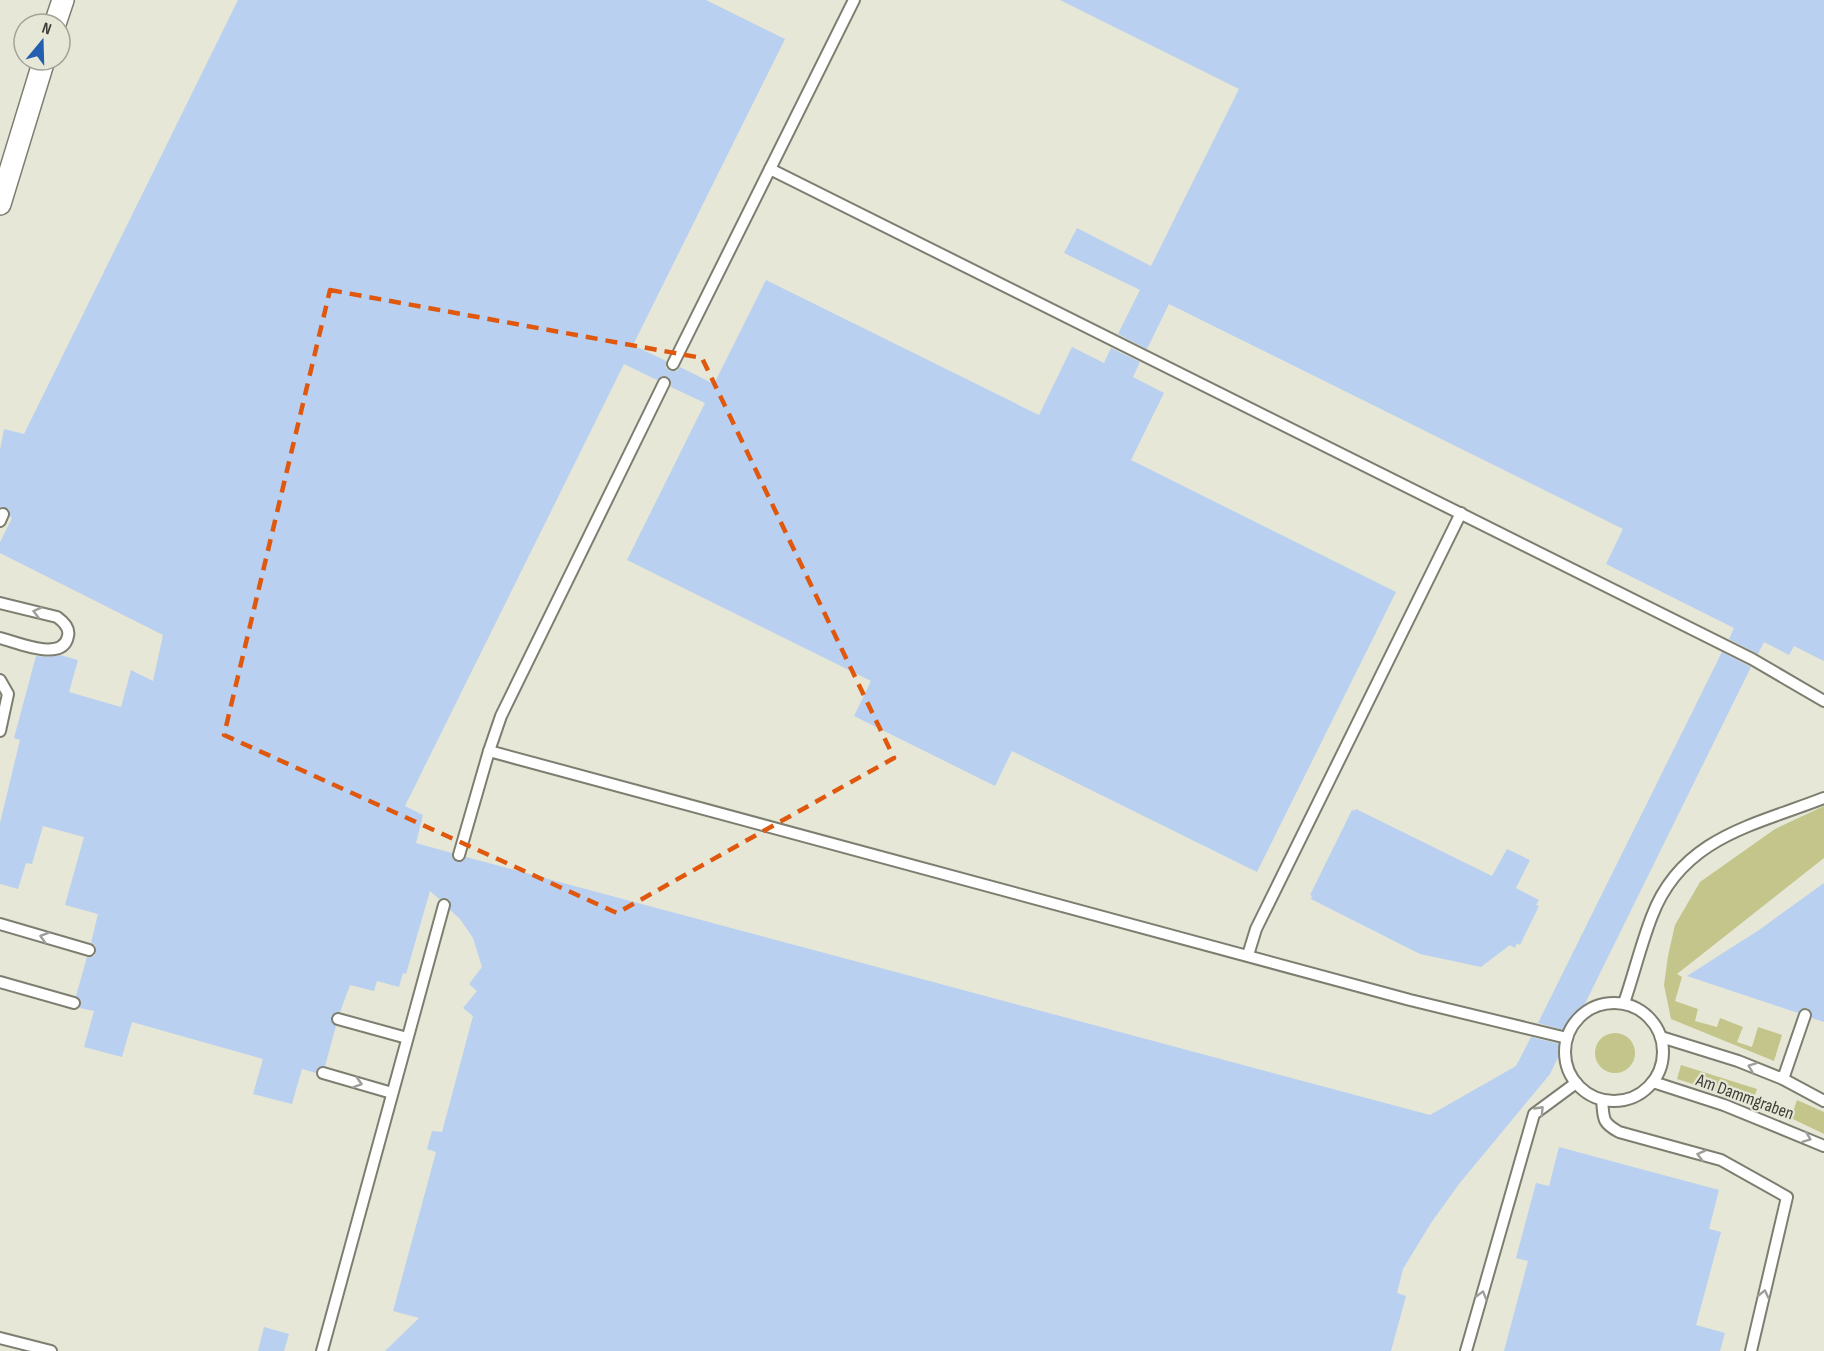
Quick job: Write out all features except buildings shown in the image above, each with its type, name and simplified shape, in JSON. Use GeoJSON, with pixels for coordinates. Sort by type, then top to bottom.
{"type":"FeatureCollection","features":[{"type":"Feature","properties":{"kind":"street"},"geometry":{"type":"LineString","coordinates":[[0,204],[40,72]]}},
{"type":"Feature","properties":{"kind":"lane"},"geometry":{"type":"LineString","coordinates":[[673,364],[854,0]]}},
{"type":"Feature","properties":{"kind":"lane"},"geometry":{"type":"LineString","coordinates":[[770,169],[1752,659],[1824,701]]}},
{"type":"Feature","properties":{"kind":"lane"},"geometry":{"type":"LineString","coordinates":[[459,855],[501,716],[664,383]]}},
{"type":"Feature","properties":{"kind":"lane"},"geometry":{"type":"LineString","coordinates":[[1248,956],[1256,928],[1461,513]]}},
{"type":"Feature","properties":{"kind":"lane"},"geometry":{"type":"LineString","coordinates":[[0,603],[57,617],[64,622],[69,633],[68,640],[54,651],[0,638]]}},
{"type":"Feature","properties":{"kind":"lane"},"geometry":{"type":"LineString","coordinates":[[0,680],[8,694],[0,731]]}},
{"type":"Feature","properties":{"kind":"lane"},"geometry":{"type":"LineString","coordinates":[[489,751],[1410,1000],[1566,1038]]}},
{"type":"Feature","properties":{"kind":"lane"},"geometry":{"type":"LineString","coordinates":[[1624,1003],[1652,915],[1663,893],[1680,870],[1700,850],[1725,835],[1824,798]]}},
{"type":"Feature","properties":{"kind":"lane"},"geometry":{"type":"LineString","coordinates":[[322,1351],[444,905]]}},
{"type":"Feature","properties":{"kind":"lane"},"geometry":{"type":"LineString","coordinates":[[0,924],[89,950]]}},
{"type":"Feature","properties":{"kind":"lane"},"geometry":{"type":"LineString","coordinates":[[0,982],[74,1003]]}},
{"type":"Feature","properties":{"kind":"lane"},"geometry":{"type":"LineString","coordinates":[[1609,1002],[1624,1003],[1636,1008],[1656,1025],[1661,1037],[1664,1053],[1653,1082],[1643,1092],[1630,1098],[1617,1101],[1602,1100],[1588,1093],[1576,1083],[1568,1069],[1565,1053],[1566,1038],[1582,1013],[1595,1006],[1609,1002]]}},
{"type":"Feature","properties":{"kind":"lane"},"geometry":{"type":"LineString","coordinates":[[1783,1079],[1805,1016]]}},
{"type":"Feature","properties":{"kind":"lane"},"geometry":{"type":"LineString","coordinates":[[338,1019],[407,1038]]}},
{"type":"Feature","properties":{"kind":"lane","name":"Am Dammgraben"},"geometry":{"type":"LineString","coordinates":[[1661,1037],[1737,1061],[1783,1079],[1824,1101]]}},
{"type":"Feature","properties":{"kind":"lane"},"geometry":{"type":"LineString","coordinates":[[323,1073],[392,1093]]}},
{"type":"Feature","properties":{"kind":"lane","name":"Am Dammgraben"},"geometry":{"type":"LineString","coordinates":[[1653,1082],[1724,1105],[1824,1146]]}},
{"type":"Feature","properties":{"kind":"lane"},"geometry":{"type":"LineString","coordinates":[[1466,1351],[1534,1114],[1576,1083]]}},
{"type":"Feature","properties":{"kind":"lane"},"geometry":{"type":"LineString","coordinates":[[1602,1100],[1603,1119],[1608,1126],[1619,1132],[1721,1161],[1787,1197],[1751,1351]]}},
{"type":"Feature","properties":{"kind":"lane"},"geometry":{"type":"LineString","coordinates":[[0,1338],[51,1351]]}},
{"type":"Feature","properties":{"kind":"highlighted area"},"geometry":{"type":"Polygon","coordinates":[[[330,290],[702,358],[894,758],[617,913],[224,735],[330,290]]]}},
{"type":"Feature","properties":{"kind":"green space"},"geometry":{"type":"Polygon","coordinates":[[[1824,806],[1824,858],[1677,974],[1682,977],[1675,1001],[1698,1009],[1695,1021],[1717,1027],[1720,1018],[1743,1027],[1737,1042],[1752,1047],[1758,1027],[1782,1035],[1774,1061],[1671,1019],[1664,985],[1668,956],[1675,925],[1700,882],[1775,829],[1824,806]]]}},
{"type":"Feature","properties":{"kind":"green space"},"geometry":{"type":"Polygon","coordinates":[[[1615,1033],[1629,1039],[1635,1053],[1629,1067],[1615,1073],[1601,1067],[1595,1053],[1601,1039],[1615,1033]]]}},
{"type":"Feature","properties":{"kind":"green space"},"geometry":{"type":"Polygon","coordinates":[[[1681,1065],[1757,1089],[1752,1103],[1677,1079],[1681,1065]]]}},
{"type":"Feature","properties":{"kind":"green space"},"geometry":{"type":"Polygon","coordinates":[[[1797,1100],[1824,1112],[1824,1134],[1791,1118],[1797,1100]]]}}]}
